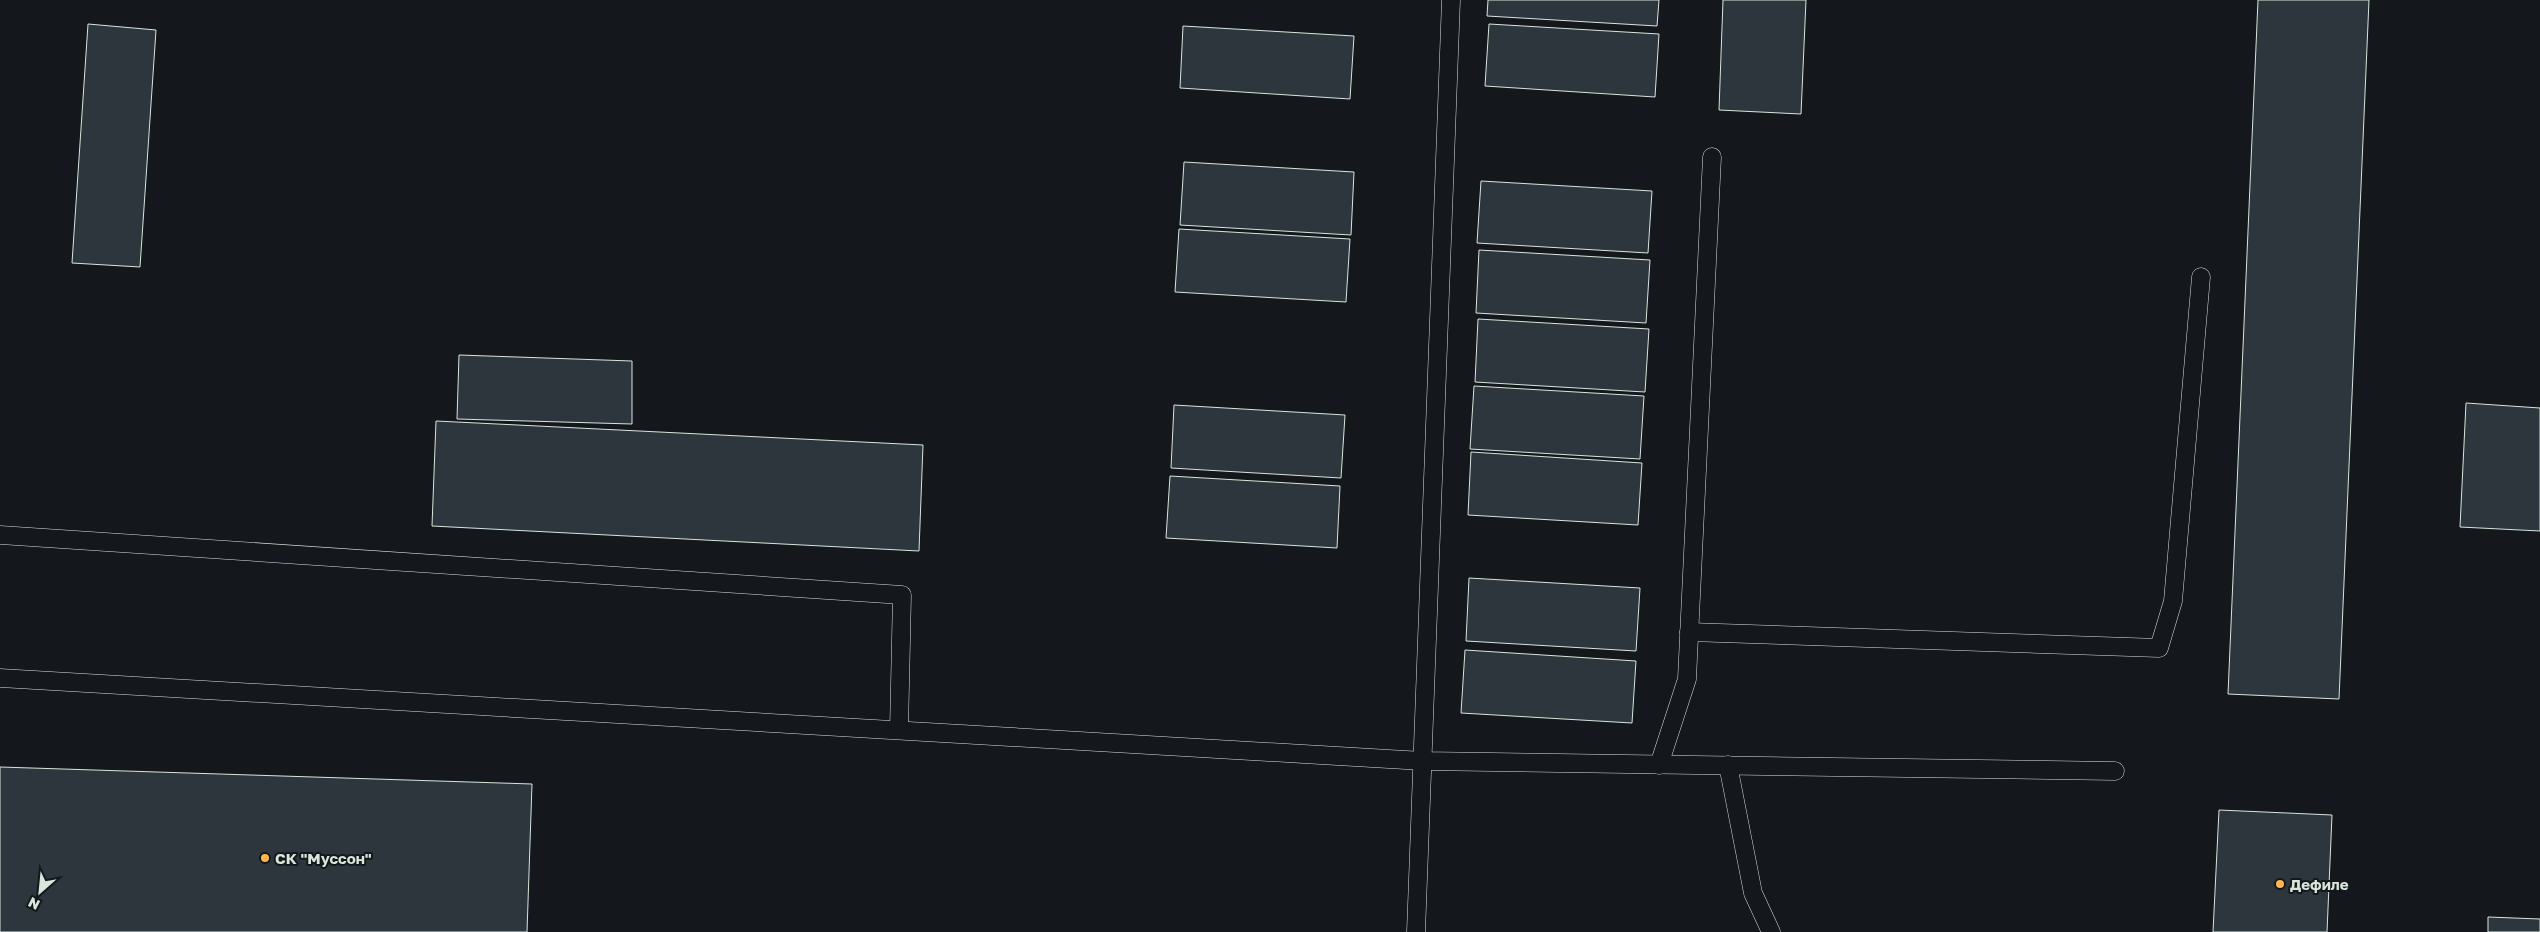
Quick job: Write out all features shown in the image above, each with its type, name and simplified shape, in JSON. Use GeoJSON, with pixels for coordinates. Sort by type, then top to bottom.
{"type":"FeatureCollection","features":[{"type":"Feature","properties":{"kind":"lane"},"geometry":{"type":"LineString","coordinates":[[1416,932],[1451,0]]}},
{"type":"Feature","properties":{"kind":"lane"},"geometry":{"type":"LineString","coordinates":[[1659,765],[1686,679],[1712,157]]}},
{"type":"Feature","properties":{"kind":"lane"},"geometry":{"type":"LineString","coordinates":[[1689,632],[2159,648],[2173,602],[2201,276]]}},
{"type":"Feature","properties":{"kind":"lane"},"geometry":{"type":"LineString","coordinates":[[0,535],[902,595],[899,730]]}},
{"type":"Feature","properties":{"kind":"lane"},"geometry":{"type":"LineString","coordinates":[[0,678],[1423,761],[2115,771]]}},
{"type":"Feature","properties":{"kind":"lane"},"geometry":{"type":"LineString","coordinates":[[1728,765],[1752,893],[1771,932]]}},
{"type":"Feature","properties":{"kind":"building"},"geometry":{"type":"Polygon","coordinates":[[[1488,0],[1659,0],[1657,26],[1487,16],[1488,0]]]}},
{"type":"Feature","properties":{"kind":"building"},"geometry":{"type":"Polygon","coordinates":[[[1723,0],[1806,0],[1801,114],[1719,110],[1723,0]]]}},
{"type":"Feature","properties":{"kind":"building"},"geometry":{"type":"Polygon","coordinates":[[[2258,0],[2369,0],[2339,699],[2228,694],[2258,0]]]}},
{"type":"Feature","properties":{"kind":"building"},"geometry":{"type":"Polygon","coordinates":[[[88,24],[156,30],[140,267],[72,263],[88,24]]]}},
{"type":"Feature","properties":{"kind":"building"},"geometry":{"type":"Polygon","coordinates":[[[1489,24],[1659,34],[1655,97],[1485,86],[1489,24]]]}},
{"type":"Feature","properties":{"kind":"building"},"geometry":{"type":"Polygon","coordinates":[[[1183,26],[1354,36],[1350,99],[1180,88],[1183,26]]]}},
{"type":"Feature","properties":{"kind":"building"},"geometry":{"type":"Polygon","coordinates":[[[1184,162],[1354,172],[1351,235],[1180,225],[1184,162]]]}},
{"type":"Feature","properties":{"kind":"building"},"geometry":{"type":"Polygon","coordinates":[[[1481,181],[1652,191],[1648,253],[1477,243],[1481,181]]]}},
{"type":"Feature","properties":{"kind":"building"},"geometry":{"type":"Polygon","coordinates":[[[1179,229],[1350,239],[1346,302],[1175,292],[1179,229]]]}},
{"type":"Feature","properties":{"kind":"building"},"geometry":{"type":"Polygon","coordinates":[[[1479,250],[1650,260],[1646,323],[1476,313],[1479,250]]]}},
{"type":"Feature","properties":{"kind":"building"},"geometry":{"type":"Polygon","coordinates":[[[1478,319],[1649,329],[1645,392],[1475,382],[1478,319]]]}},
{"type":"Feature","properties":{"kind":"building"},"geometry":{"type":"Polygon","coordinates":[[[459,355],[632,361],[632,424],[457,419],[459,355]]]}},
{"type":"Feature","properties":{"kind":"building"},"geometry":{"type":"Polygon","coordinates":[[[1474,386],[1644,396],[1640,459],[1470,449],[1474,386]]]}},
{"type":"Feature","properties":{"kind":"building"},"geometry":{"type":"Polygon","coordinates":[[[2466,403],[2540,408],[2540,531],[2460,527],[2466,403]]]}},
{"type":"Feature","properties":{"kind":"building"},"geometry":{"type":"Polygon","coordinates":[[[1174,405],[1345,415],[1341,478],[1171,468],[1174,405]]]}},
{"type":"Feature","properties":{"kind":"building"},"geometry":{"type":"Polygon","coordinates":[[[436,421],[923,445],[919,551],[432,526],[436,421]]]}},
{"type":"Feature","properties":{"kind":"building"},"geometry":{"type":"Polygon","coordinates":[[[1471,452],[1642,463],[1638,525],[1468,515],[1471,452]]]}},
{"type":"Feature","properties":{"kind":"building"},"geometry":{"type":"Polygon","coordinates":[[[1170,476],[1340,486],[1337,548],[1166,538],[1170,476]]]}},
{"type":"Feature","properties":{"kind":"building"},"geometry":{"type":"Polygon","coordinates":[[[1469,578],[1640,588],[1636,651],[1466,641],[1469,578]]]}},
{"type":"Feature","properties":{"kind":"building"},"geometry":{"type":"Polygon","coordinates":[[[1465,650],[1636,661],[1632,723],[1461,713],[1465,650]]]}},
{"type":"Feature","properties":{"kind":"building","name":"СК \"Муссон\""},"geometry":{"type":"Polygon","coordinates":[[[0,767],[532,784],[527,932],[0,932],[0,767]]]}},
{"type":"Feature","properties":{"kind":"building"},"geometry":{"type":"Polygon","coordinates":[[[2219,810],[2332,815],[2327,932],[2213,932],[2219,810]]]}},
{"type":"Feature","properties":{"kind":"building"},"geometry":{"type":"Polygon","coordinates":[[[2488,917],[2540,919],[2540,932],[2488,932],[2488,917]]]}},
{"type":"Feature","properties":{"kind":"place","name":"СК \"Муссон\""},"geometry":{"type":"Point","coordinates":[265,858]}},
{"type":"Feature","properties":{"kind":"place","name":"Дефиле"},"geometry":{"type":"Point","coordinates":[2280,884]}}]}
